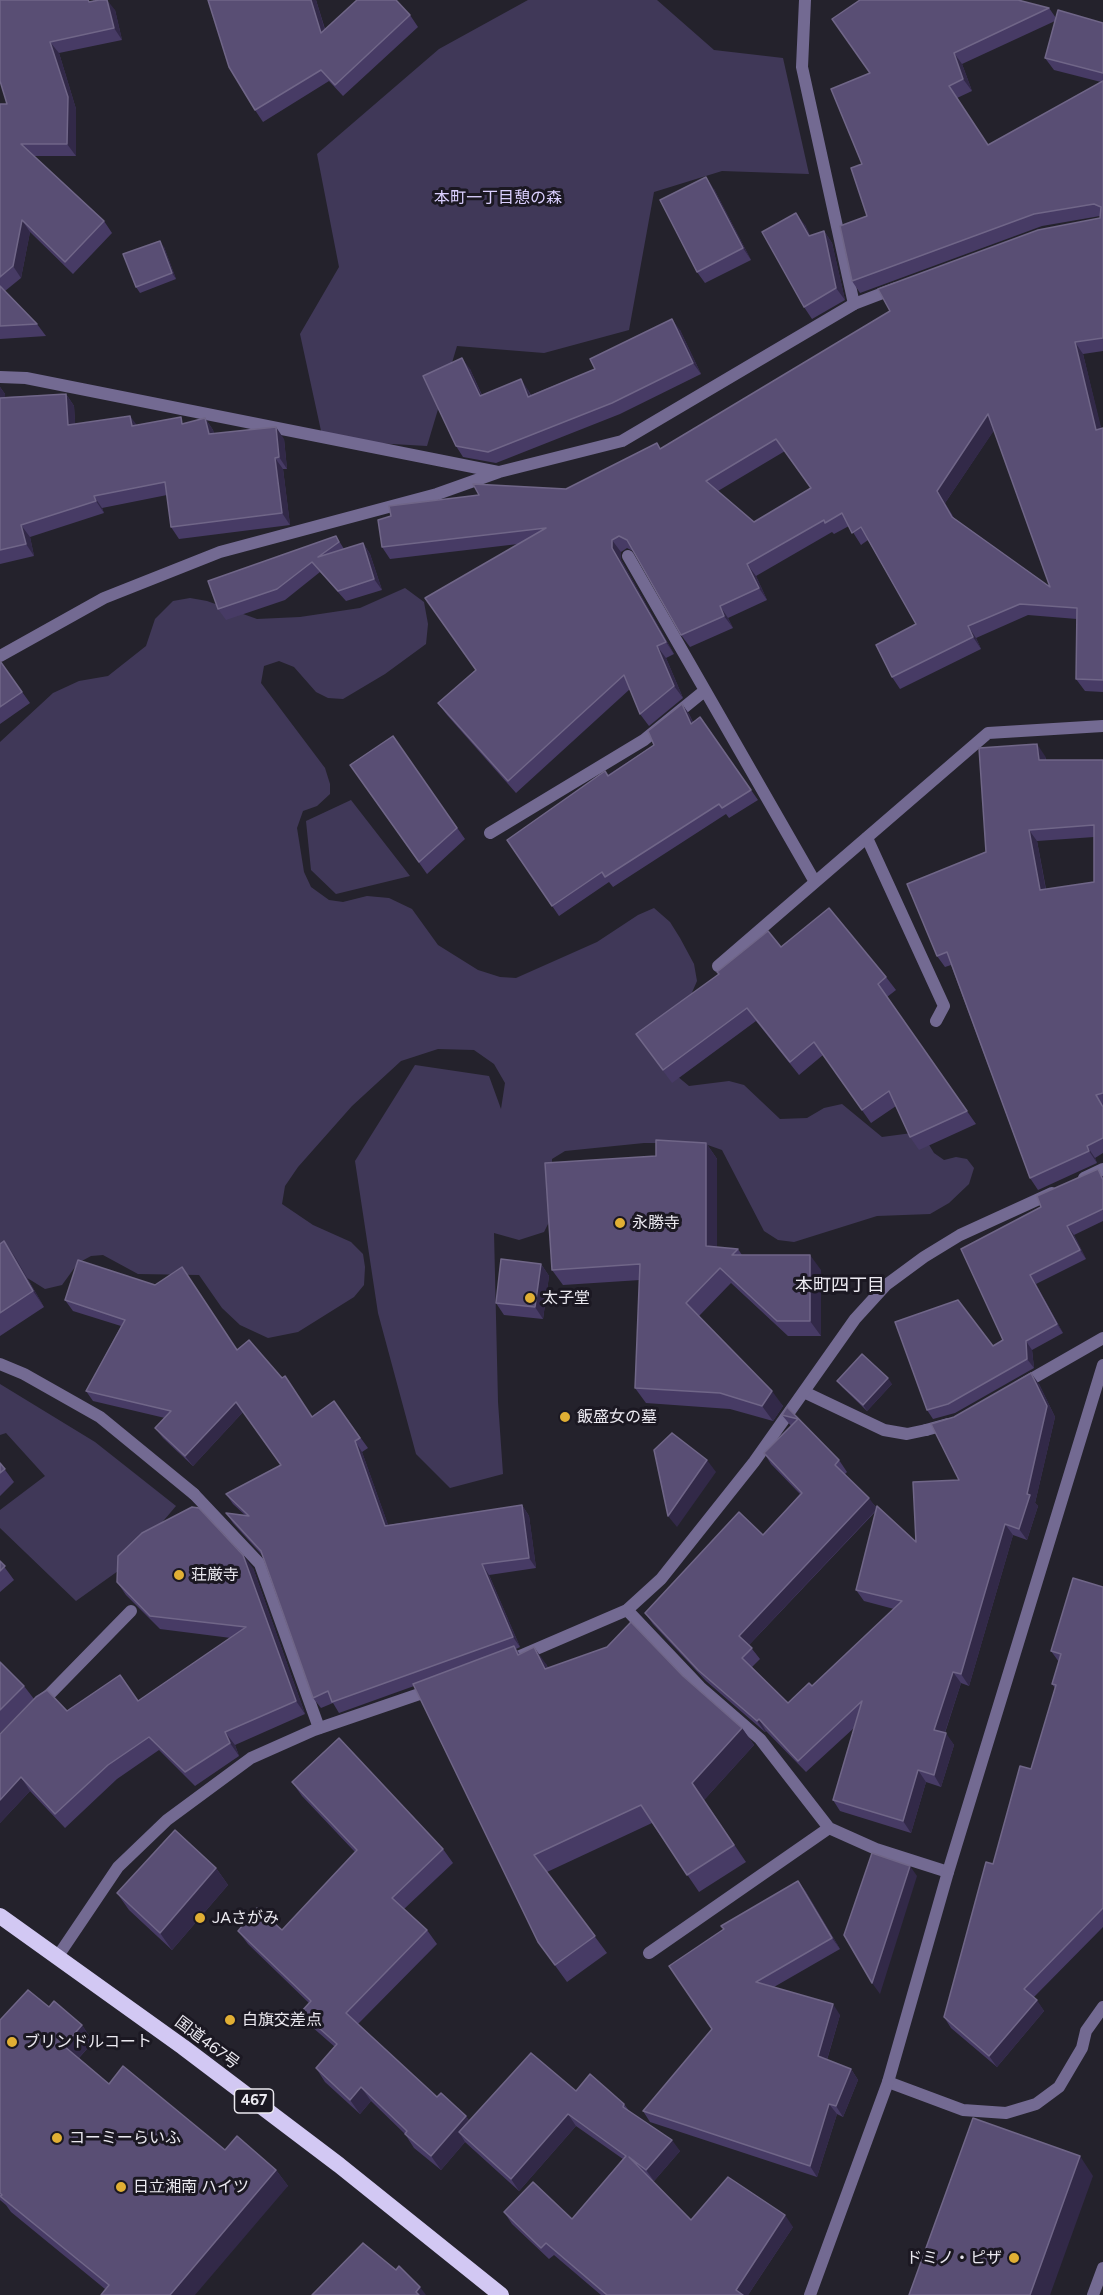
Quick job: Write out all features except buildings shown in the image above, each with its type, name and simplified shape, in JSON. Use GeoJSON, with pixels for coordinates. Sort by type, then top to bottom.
{"type":"FeatureCollection","features":[{"type":"Feature","properties":{"kind":"highway","name":"国道467号"},"geometry":{"type":"LineString","coordinates":[[0,1916],[58,1956],[339,2165],[501,2295]]}},
{"type":"Feature","properties":{"kind":"street"},"geometry":{"type":"LineString","coordinates":[[805,0],[802,67],[854,304]]}},
{"type":"Feature","properties":{"kind":"street"},"geometry":{"type":"LineString","coordinates":[[0,656],[104,598],[220,552],[437,494],[500,472],[622,441],[854,304],[909,284]]}},
{"type":"Feature","properties":{"kind":"street"},"geometry":{"type":"LineString","coordinates":[[0,377],[26,378],[500,472]]}},
{"type":"Feature","properties":{"kind":"street"},"geometry":{"type":"LineString","coordinates":[[628,556],[703,692],[815,882]]}},
{"type":"Feature","properties":{"kind":"street"},"geometry":{"type":"LineString","coordinates":[[490,833],[644,740],[703,692]]}},
{"type":"Feature","properties":{"kind":"street"},"geometry":{"type":"LineString","coordinates":[[718,966],[988,733],[1103,726]]}},
{"type":"Feature","properties":{"kind":"street"},"geometry":{"type":"LineString","coordinates":[[867,838],[944,1006],[936,1021]]}},
{"type":"Feature","properties":{"kind":"street"},"geometry":{"type":"LineString","coordinates":[[503,1663],[627,1610],[661,1580],[754,1462],[855,1319],[886,1285],[924,1257],[960,1235],[1103,1169]]}},
{"type":"Feature","properties":{"kind":"street"},"geometry":{"type":"LineString","coordinates":[[1014,1389],[1103,1338]]}},
{"type":"Feature","properties":{"kind":"street"},"geometry":{"type":"LineString","coordinates":[[0,1364],[24,1374],[99,1417],[194,1494],[260,1564],[319,1728]]}},
{"type":"Feature","properties":{"kind":"street"},"geometry":{"type":"LineString","coordinates":[[810,2295],[888,2082],[948,1872],[1103,1365]]}},
{"type":"Feature","properties":{"kind":"street"},"geometry":{"type":"LineString","coordinates":[[804,1392],[884,1430],[907,1434],[958,1421]]}},
{"type":"Feature","properties":{"kind":"street"},"geometry":{"type":"LineString","coordinates":[[627,1610],[700,1687],[760,1739],[829,1828],[876,1849],[948,1872]]}},
{"type":"Feature","properties":{"kind":"street"},"geometry":{"type":"LineString","coordinates":[[33,1711],[132,1611]]}},
{"type":"Feature","properties":{"kind":"street"},"geometry":{"type":"LineString","coordinates":[[58,1956],[118,1867],[167,1820],[251,1758],[319,1728],[448,1684]]}},
{"type":"Feature","properties":{"kind":"street"},"geometry":{"type":"LineString","coordinates":[[649,1953],[829,1828]]}},
{"type":"Feature","properties":{"kind":"street"},"geometry":{"type":"LineString","coordinates":[[888,2082],[963,2110],[1006,2113],[1036,2104],[1059,2087],[1082,2048],[1086,2031],[1103,2007]]}},
{"type":"Feature","properties":{"kind":"street"},"geometry":{"type":"LineString","coordinates":[[1093,2295],[1103,2268]]}},
{"type":"Feature","properties":{"kind":"green space","name":"本町一丁目憩の森"},"geometry":{"type":"Polygon","coordinates":[[[528,0],[657,0],[714,50],[783,58],[809,174],[722,171],[654,192],[629,330],[544,353],[457,346],[427,446],[323,440],[300,334],[339,267],[317,154],[439,49],[528,0]]]}},
{"type":"Feature","properties":{"kind":"green space"},"geometry":{"type":"Polygon","coordinates":[[[405,588],[424,602],[428,624],[426,644],[385,674],[343,699],[328,698],[316,692],[294,667],[279,661],[264,666],[261,683],[325,768],[330,784],[330,794],[317,806],[303,811],[297,828],[304,872],[311,887],[329,900],[343,902],[367,896],[389,898],[412,909],[438,945],[478,970],[500,977],[516,978],[597,942],[638,915],[654,908],[670,922],[694,964],[697,981],[687,1004],[677,1076],[689,1086],[729,1081],[744,1085],[780,1119],[807,1118],[824,1108],[842,1104],[882,1137],[912,1133],[923,1135],[934,1153],[944,1160],[956,1157],[967,1159],[974,1168],[969,1184],[949,1203],[930,1214],[877,1216],[794,1242],[778,1240],[764,1231],[722,1150],[702,1143],[644,1143],[565,1151],[552,1159],[551,1218],[544,1232],[519,1240],[494,1233],[498,1402],[503,1474],[450,1488],[416,1454],[378,1313],[355,1161],[415,1065],[489,1076],[501,1109],[505,1083],[494,1064],[474,1050],[438,1049],[401,1061],[352,1106],[298,1167],[285,1186],[282,1204],[313,1225],[351,1242],[363,1254],[365,1267],[364,1285],[354,1297],[298,1332],[268,1338],[240,1325],[222,1308],[199,1275],[138,1274],[103,1255],[91,1256],[78,1263],[62,1285],[45,1289],[0,1261],[0,742],[53,693],[79,681],[108,676],[146,646],[155,619],[173,601],[190,598],[207,601],[257,619],[300,617],[360,608],[405,588]]]}},
{"type":"Feature","properties":{"kind":"green space"},"geometry":{"type":"Polygon","coordinates":[[[351,800],[410,876],[336,894],[311,870],[306,821],[351,800]]]}},
{"type":"Feature","properties":{"kind":"green space"},"geometry":{"type":"Polygon","coordinates":[[[0,1384],[95,1442],[176,1506],[125,1566],[76,1601],[0,1528],[0,1510],[45,1476],[6,1433],[0,1435],[0,1384]]]}},
{"type":"Feature","properties":{"kind":"place","name":"永勝寺"},"geometry":{"type":"Point","coordinates":[620,1223]}},
{"type":"Feature","properties":{"kind":"place","name":"太子堂"},"geometry":{"type":"Point","coordinates":[530,1298]}},
{"type":"Feature","properties":{"kind":"place","name":"飯盛女の墓"},"geometry":{"type":"Point","coordinates":[565,1417]}},
{"type":"Feature","properties":{"kind":"place","name":"荘厳寺"},"geometry":{"type":"Point","coordinates":[179,1575]}},
{"type":"Feature","properties":{"kind":"place","name":"JAさがみ"},"geometry":{"type":"Point","coordinates":[200,1918]}},
{"type":"Feature","properties":{"kind":"place","name":"白旗交差点"},"geometry":{"type":"Point","coordinates":[230,2020]}},
{"type":"Feature","properties":{"kind":"place","name":"ブリンドルコート"},"geometry":{"type":"Point","coordinates":[12,2042]}},
{"type":"Feature","properties":{"kind":"place","name":"コーミーらいふ"},"geometry":{"type":"Point","coordinates":[57,2138]}},
{"type":"Feature","properties":{"kind":"place","name":"日立湘南 ハイツ"},"geometry":{"type":"Point","coordinates":[121,2187]}},
{"type":"Feature","properties":{"kind":"place","name":"ドミノ・ピザ"},"geometry":{"type":"Point","coordinates":[1014,2258]}},
{"type":"Feature","properties":{"kind":"district","name":"本町四丁目"},"geometry":{"type":"Point","coordinates":[840,1286]}}]}
